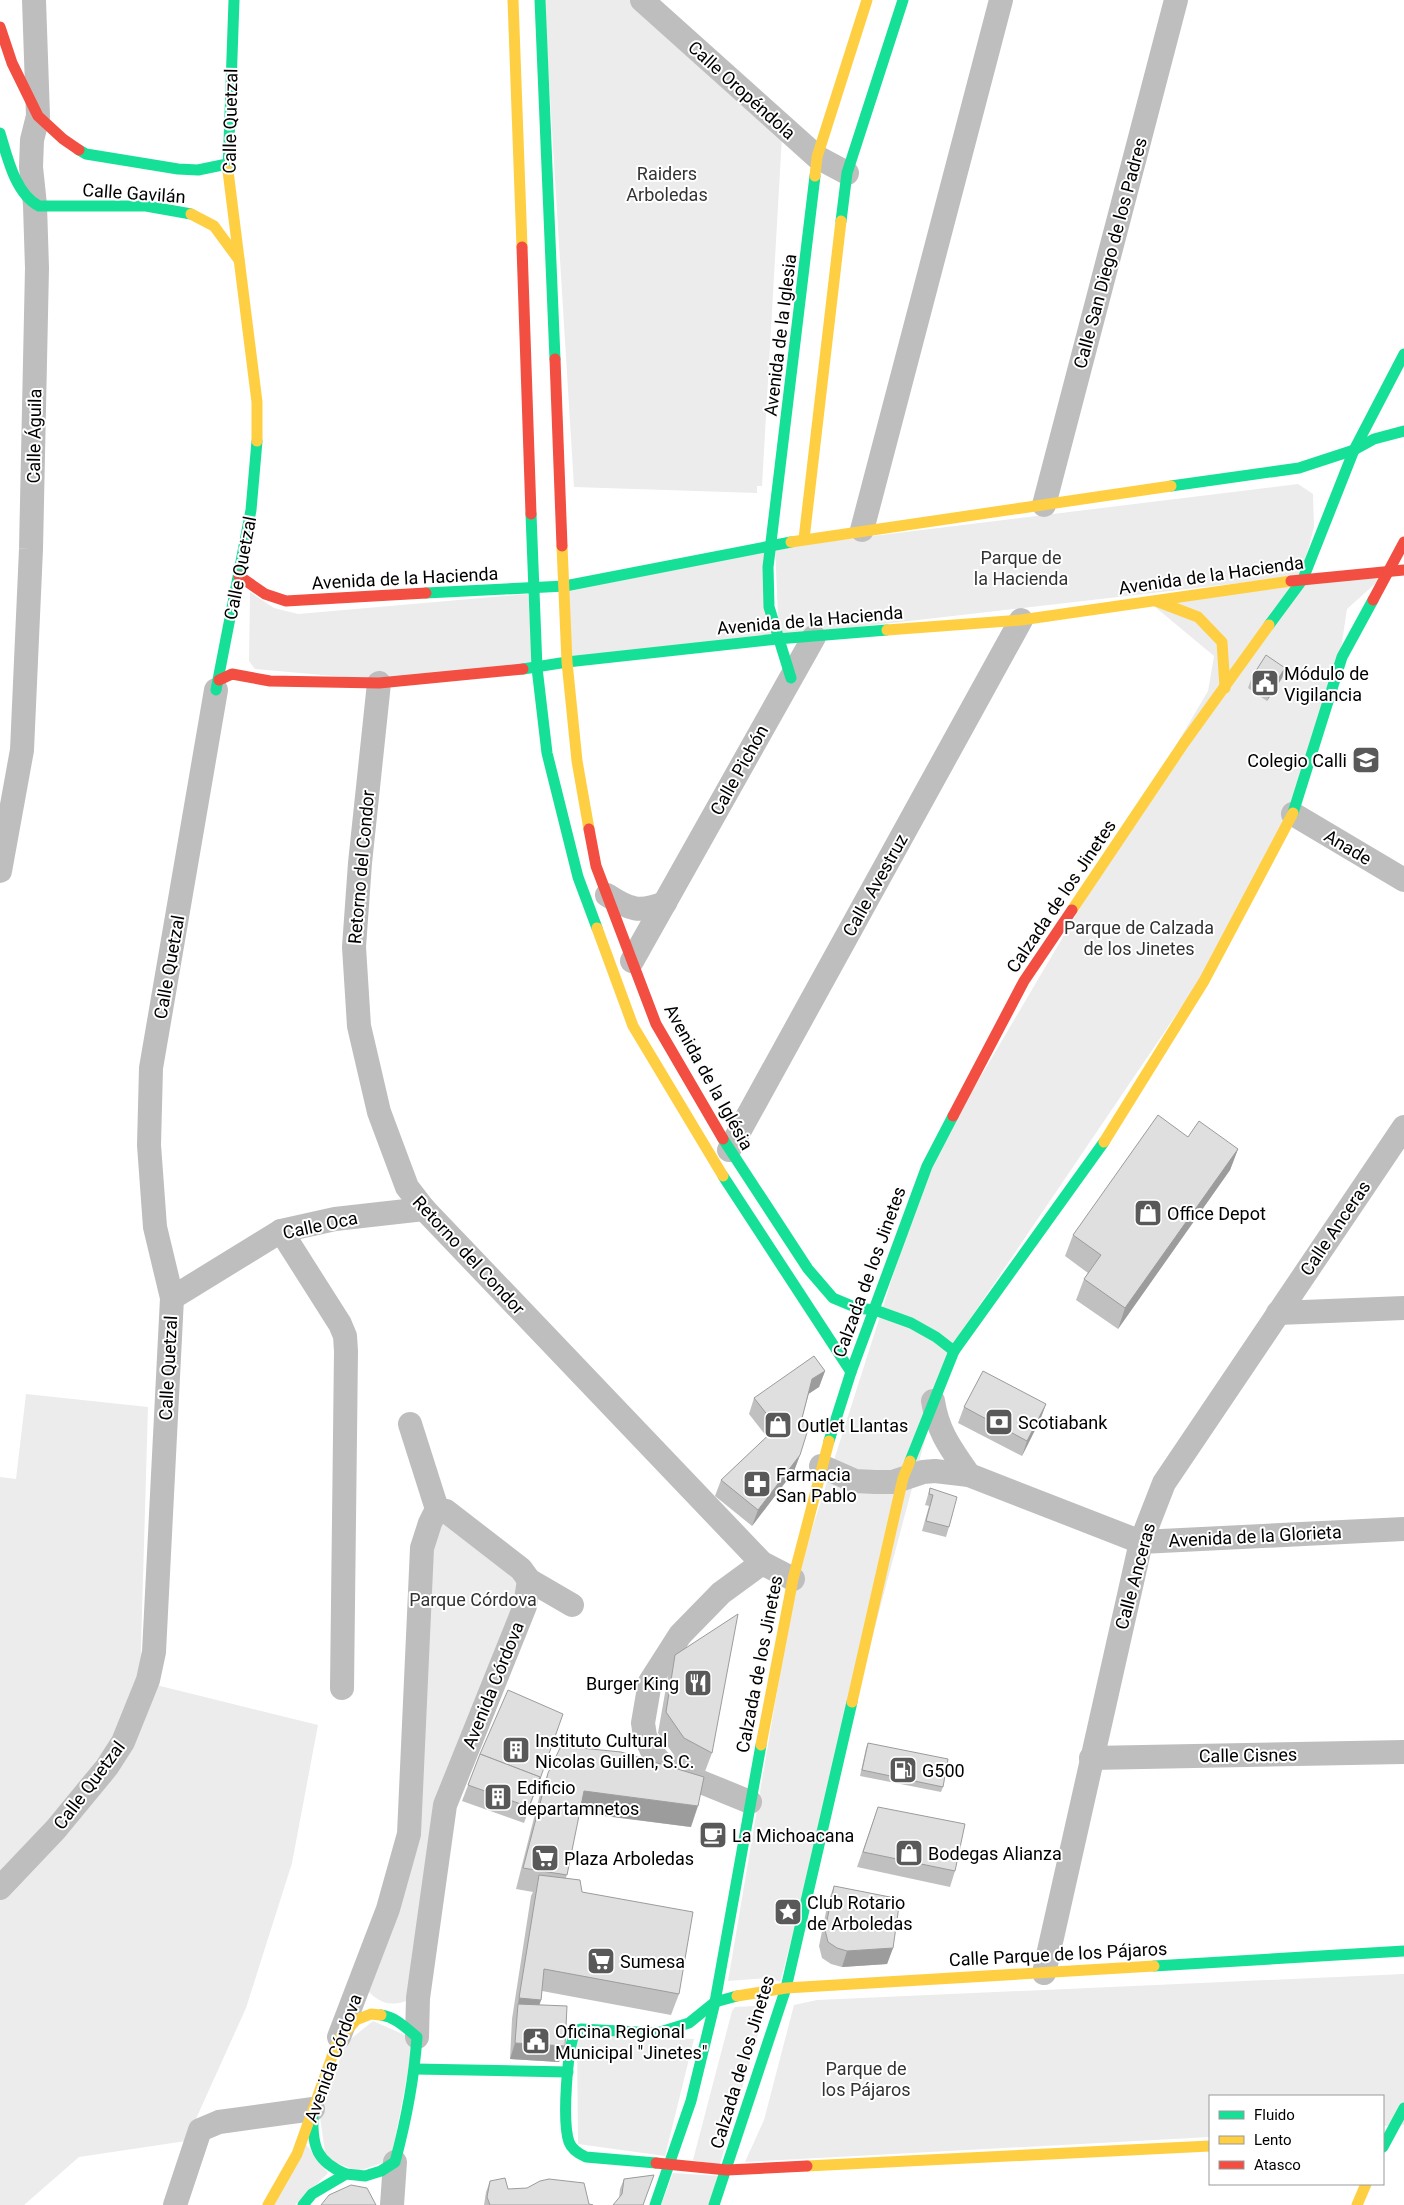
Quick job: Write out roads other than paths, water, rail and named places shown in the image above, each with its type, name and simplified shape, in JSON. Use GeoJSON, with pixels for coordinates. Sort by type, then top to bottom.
{"type":"FeatureCollection","features":[{"type":"Feature","properties":{"kind":"main road","name":"Calle Quetzal"},"geometry":{"type":"LineString","coordinates":[[218,685],[252,501],[257,455],[257,402],[227,164],[234,0]]}},
{"type":"Feature","properties":{"kind":"main road"},"geometry":{"type":"LineString","coordinates":[[513,0],[537,668]]}},
{"type":"Feature","properties":{"kind":"main road"},"geometry":{"type":"LineString","coordinates":[[540,0],[567,662]]}},
{"type":"Feature","properties":{"kind":"main road","name":"Avenida de la Iglesia"},"geometry":{"type":"LineString","coordinates":[[791,678],[768,607],[767,587],[813,206],[817,157],[867,0]]}},
{"type":"Feature","properties":{"kind":"main road"},"geometry":{"type":"LineString","coordinates":[[804,539],[847,173],[903,0]]}},
{"type":"Feature","properties":{"kind":"main road"},"geometry":{"type":"LineString","coordinates":[[0,27],[12,63],[38,116]]}},
{"type":"Feature","properties":{"kind":"main road","name":"Calle Gavilán"},"geometry":{"type":"LineString","coordinates":[[38,116],[63,139],[86,154],[178,169],[198,170],[227,164]]}},
{"type":"Feature","properties":{"kind":"main road"},"geometry":{"type":"LineString","coordinates":[[0,133],[24,193],[35,205]]}},
{"type":"Feature","properties":{"kind":"main road","name":"Calle Gavilán"},"geometry":{"type":"LineString","coordinates":[[35,205],[49,207],[116,205],[178,210],[200,217],[214,226],[240,261]]}},
{"type":"Feature","properties":{"kind":"main road","name":"Calzada de los Jinetes"},"geometry":{"type":"LineString","coordinates":[[656,2205],[691,2100],[715,2002],[750,1802],[793,1579],[821,1466],[851,1372],[927,1166],[1024,981],[1184,743],[1303,579],[1354,450],[1404,354]]}},
{"type":"Feature","properties":{"kind":"main road","name":"Avenida de la Hacienda"},"geometry":{"type":"LineString","coordinates":[[239,576],[265,594],[286,601],[564,586],[804,539],[1299,468],[1354,450],[1374,439],[1404,431]]}},
{"type":"Feature","properties":{"kind":"main road","name":"Calzada de los Jinetes"},"geometry":{"type":"LineString","coordinates":[[714,2205],[786,1988],[903,1478],[933,1401],[954,1351],[1105,1141],[1204,981],[1293,814],[1342,657],[1389,573],[1404,542]]}},
{"type":"Feature","properties":{"kind":"main road","name":"Avenida de la Hacienda"},"geometry":{"type":"LineString","coordinates":[[218,685],[232,674],[270,681],[379,683],[537,668],[567,662],[777,639],[1021,620],[1303,579],[1389,573],[1404,570]]}},
{"type":"Feature","properties":{"kind":"main road"},"geometry":{"type":"LineString","coordinates":[[1156,601],[1198,616],[1222,642],[1225,688]]}},
{"type":"Feature","properties":{"kind":"main road","name":"Avenida de la Iglésia"},"geometry":{"type":"LineString","coordinates":[[567,662],[579,771],[596,866],[656,1024],[729,1150],[808,1269],[834,1298],[857,1308],[875,1310],[919,1328],[936,1337],[954,1351]]}},
{"type":"Feature","properties":{"kind":"main road","name":"Avenida de la Iglésia"},"geometry":{"type":"LineString","coordinates":[[537,668],[547,753],[578,877],[634,1026],[732,1191],[851,1372]]}},
{"type":"Feature","properties":{"kind":"main road","name":"Calle Parque de los Pájaros"},"geometry":{"type":"LineString","coordinates":[[715,2002],[751,1993],[786,1988],[1404,1951]]}},
{"type":"Feature","properties":{"kind":"main road"},"geometry":{"type":"LineString","coordinates":[[715,2002],[689,2023],[657,2033],[586,2029],[575,2031],[571,2037],[568,2072],[567,2135],[573,2149],[586,2157],[671,2163],[727,2170],[1209,2146]]}},
{"type":"Feature","properties":{"kind":"main road"},"geometry":{"type":"LineString","coordinates":[[338,2040],[356,2020],[372,2014],[388,2016],[401,2023],[417,2037]]}},
{"type":"Feature","properties":{"kind":"main road","name":"Avenida Córdova"},"geometry":{"type":"LineString","coordinates":[[395,2162],[406,2122],[415,2069],[417,2037]]}},
{"type":"Feature","properties":{"kind":"main road","name":"Avenida Córdova"},"geometry":{"type":"LineString","coordinates":[[268,2205],[298,2154],[338,2040]]}},
{"type":"Feature","properties":{"kind":"main road"},"geometry":{"type":"LineString","coordinates":[[415,2069],[568,2072]]}},
{"type":"Feature","properties":{"kind":"main road"},"geometry":{"type":"LineString","coordinates":[[1384,2141],[1404,2108]]}},
{"type":"Feature","properties":{"kind":"main road"},"geometry":{"type":"LineString","coordinates":[[313,2109],[312,2132],[318,2152],[325,2163],[346,2174],[365,2176],[381,2171],[395,2162]]}},
{"type":"Feature","properties":{"kind":"main road"},"geometry":{"type":"LineString","coordinates":[[1384,2141],[1404,2137]]}},
{"type":"Feature","properties":{"kind":"main road"},"geometry":{"type":"LineString","coordinates":[[303,2205],[312,2194],[346,2174]]}},
{"type":"Feature","properties":{"kind":"main road"},"geometry":{"type":"LineString","coordinates":[[1357,2205],[1366,2185]]}},
{"type":"Feature","properties":{"kind":"street","name":"Calle Águila"},"geometry":{"type":"LineString","coordinates":[[0,871],[22,741],[31,549],[38,268],[35,205],[30,167],[32,140],[38,116],[34,0]]}},
{"type":"Feature","properties":{"kind":"street","name":"Calle Oropéndola"},"geometry":{"type":"LineString","coordinates":[[642,0],[667,10],[817,157],[847,173]]}},
{"type":"Feature","properties":{"kind":"street"},"geometry":{"type":"LineString","coordinates":[[862,530],[1001,0]]}},
{"type":"Feature","properties":{"kind":"street","name":"Calle San Diego de los Padres"},"geometry":{"type":"LineString","coordinates":[[1044,505],[1176,0]]}},
{"type":"Feature","properties":{"kind":"street"},"geometry":{"type":"LineString","coordinates":[[836,97],[863,122]]}},
{"type":"Feature","properties":{"kind":"street","name":"Calle Avestruz"},"geometry":{"type":"LineString","coordinates":[[729,1150],[1021,620]]}},
{"type":"Feature","properties":{"kind":"street","name":"Calle Pichón"},"geometry":{"type":"LineString","coordinates":[[632,961],[814,637]]}},
{"type":"Feature","properties":{"kind":"street","name":"Retorno del Condor"},"geometry":{"type":"LineString","coordinates":[[379,683],[360,863],[354,947],[359,1026],[380,1112],[407,1187],[424,1209],[762,1563],[793,1579]]}},
{"type":"Feature","properties":{"kind":"street","name":"Calle Quetzal"},"geometry":{"type":"LineString","coordinates":[[0,1888],[56,1829],[107,1767],[123,1742],[148,1680],[154,1652],[172,1298],[155,1226],[149,1145],[151,1068],[218,685]]}},
{"type":"Feature","properties":{"kind":"street","name":"Anade"},"geometry":{"type":"LineString","coordinates":[[1293,814],[1404,880]]}},
{"type":"Feature","properties":{"kind":"street"},"geometry":{"type":"LineString","coordinates":[[607,896],[624,906],[638,910],[651,909],[665,903]]}},
{"type":"Feature","properties":{"kind":"street","name":"Calle Anceras"},"geometry":{"type":"LineString","coordinates":[[1044,1973],[1141,1542],[1164,1483],[1404,1127]]}},
{"type":"Feature","properties":{"kind":"street","name":"Calle Oca"},"geometry":{"type":"LineString","coordinates":[[172,1298],[281,1231],[335,1218],[424,1209]]}},
{"type":"Feature","properties":{"kind":"street"},"geometry":{"type":"LineString","coordinates":[[281,1231],[340,1324],[345,1336],[342,1688]]}},
{"type":"Feature","properties":{"kind":"street"},"geometry":{"type":"LineString","coordinates":[[1278,1313],[1404,1308]]}},
{"type":"Feature","properties":{"kind":"street"},"geometry":{"type":"LineString","coordinates":[[933,1401],[936,1420],[942,1434],[969,1475]]}},
{"type":"Feature","properties":{"kind":"street"},"geometry":{"type":"LineString","coordinates":[[410,1424],[437,1509],[446,1512],[521,1569],[529,1580],[572,1605]]}},
{"type":"Feature","properties":{"kind":"street","name":"Avenida de la Glorieta"},"geometry":{"type":"LineString","coordinates":[[821,1466],[855,1481],[893,1482],[923,1472],[934,1471],[969,1475],[1141,1542],[1404,1529]]}},
{"type":"Feature","properties":{"kind":"street","name":"Avenida Córdova"},"geometry":{"type":"LineString","coordinates":[[338,2040],[388,1908],[409,1834],[422,1548],[430,1523],[437,1509]]}},
{"type":"Feature","properties":{"kind":"street"},"geometry":{"type":"LineString","coordinates":[[750,1802],[696,1780],[660,1762],[653,1753],[645,1736],[643,1723],[650,1682],[680,1635],[721,1593],[762,1563]]}},
{"type":"Feature","properties":{"kind":"street","name":"Avenida Córdova"},"geometry":{"type":"LineString","coordinates":[[417,2037],[418,1998],[445,1805],[526,1606],[529,1580]]}},
{"type":"Feature","properties":{"kind":"street","name":"Calle Cisnes"},"geometry":{"type":"LineString","coordinates":[[1091,1758],[1404,1752]]}},
{"type":"Feature","properties":{"kind":"street"},"geometry":{"type":"LineString","coordinates":[[360,1985],[371,1999],[385,2005],[400,2007],[418,1998]]}},
{"type":"Feature","properties":{"kind":"street"},"geometry":{"type":"LineString","coordinates":[[175,2205],[200,2130],[219,2122],[313,2109]]}},
{"type":"Feature","properties":{"kind":"street"},"geometry":{"type":"LineString","coordinates":[[392,2205],[395,2162]]}},
{"type":"Feature","properties":{"kind":"place","name":"Módulo de Vigilancia"},"geometry":{"type":"Point","coordinates":[1265,683]}},
{"type":"Feature","properties":{"kind":"place","name":"Colegio Calli"},"geometry":{"type":"Point","coordinates":[1366,760]}},
{"type":"Feature","properties":{"kind":"place","name":"Office Depot"},"geometry":{"type":"Point","coordinates":[1148,1213]}},
{"type":"Feature","properties":{"kind":"place","name":"Scotiabank"},"geometry":{"type":"Point","coordinates":[999,1422]}},
{"type":"Feature","properties":{"kind":"place","name":"Outlet Llantas"},"geometry":{"type":"Point","coordinates":[778,1425]}},
{"type":"Feature","properties":{"kind":"place","name":"Farmacia San Pablo"},"geometry":{"type":"Point","coordinates":[757,1484]}},
{"type":"Feature","properties":{"kind":"place","name":"Burger King"},"geometry":{"type":"Point","coordinates":[698,1683]}},
{"type":"Feature","properties":{"kind":"place","name":"Instituto Cultural Nicolas Guillen, S.C."},"geometry":{"type":"Point","coordinates":[516,1750]}},
{"type":"Feature","properties":{"kind":"place","name":"G500"},"geometry":{"type":"Point","coordinates":[903,1770]}},
{"type":"Feature","properties":{"kind":"place","name":"Edificio departamnetos"},"geometry":{"type":"Point","coordinates":[498,1797]}},
{"type":"Feature","properties":{"kind":"place","name":"La Michoacana"},"geometry":{"type":"Point","coordinates":[713,1835]}},
{"type":"Feature","properties":{"kind":"place","name":"Bodegas Alianza"},"geometry":{"type":"Point","coordinates":[909,1853]}},
{"type":"Feature","properties":{"kind":"place","name":"Plaza Arboledas"},"geometry":{"type":"Point","coordinates":[545,1858]}},
{"type":"Feature","properties":{"kind":"place","name":"Club Rotario de Arboledas"},"geometry":{"type":"Point","coordinates":[788,1912]}},
{"type":"Feature","properties":{"kind":"place","name":"Sumesa"},"geometry":{"type":"Point","coordinates":[601,1961]}},
{"type":"Feature","properties":{"kind":"place","name":"Oficina Regional Municipal \"Jinetes\""},"geometry":{"type":"Point","coordinates":[536,2041]}},
{"type":"Feature","properties":{"kind":"park label","name":"Raiders Arboledas"},"geometry":{"type":"Point","coordinates":[667,183]}},
{"type":"Feature","properties":{"kind":"park label","name":"Parque de la Hacienda"},"geometry":{"type":"Point","coordinates":[1021,567]}},
{"type":"Feature","properties":{"kind":"park label","name":"Parque de Calzada de los Jinetes"},"geometry":{"type":"Point","coordinates":[1139,938]}},
{"type":"Feature","properties":{"kind":"park label","name":"Parque Córdova"},"geometry":{"type":"Point","coordinates":[473,1599]}},
{"type":"Feature","properties":{"kind":"park label","name":"Parque de los Pájaros"},"geometry":{"type":"Point","coordinates":[866,2078]}}]}
